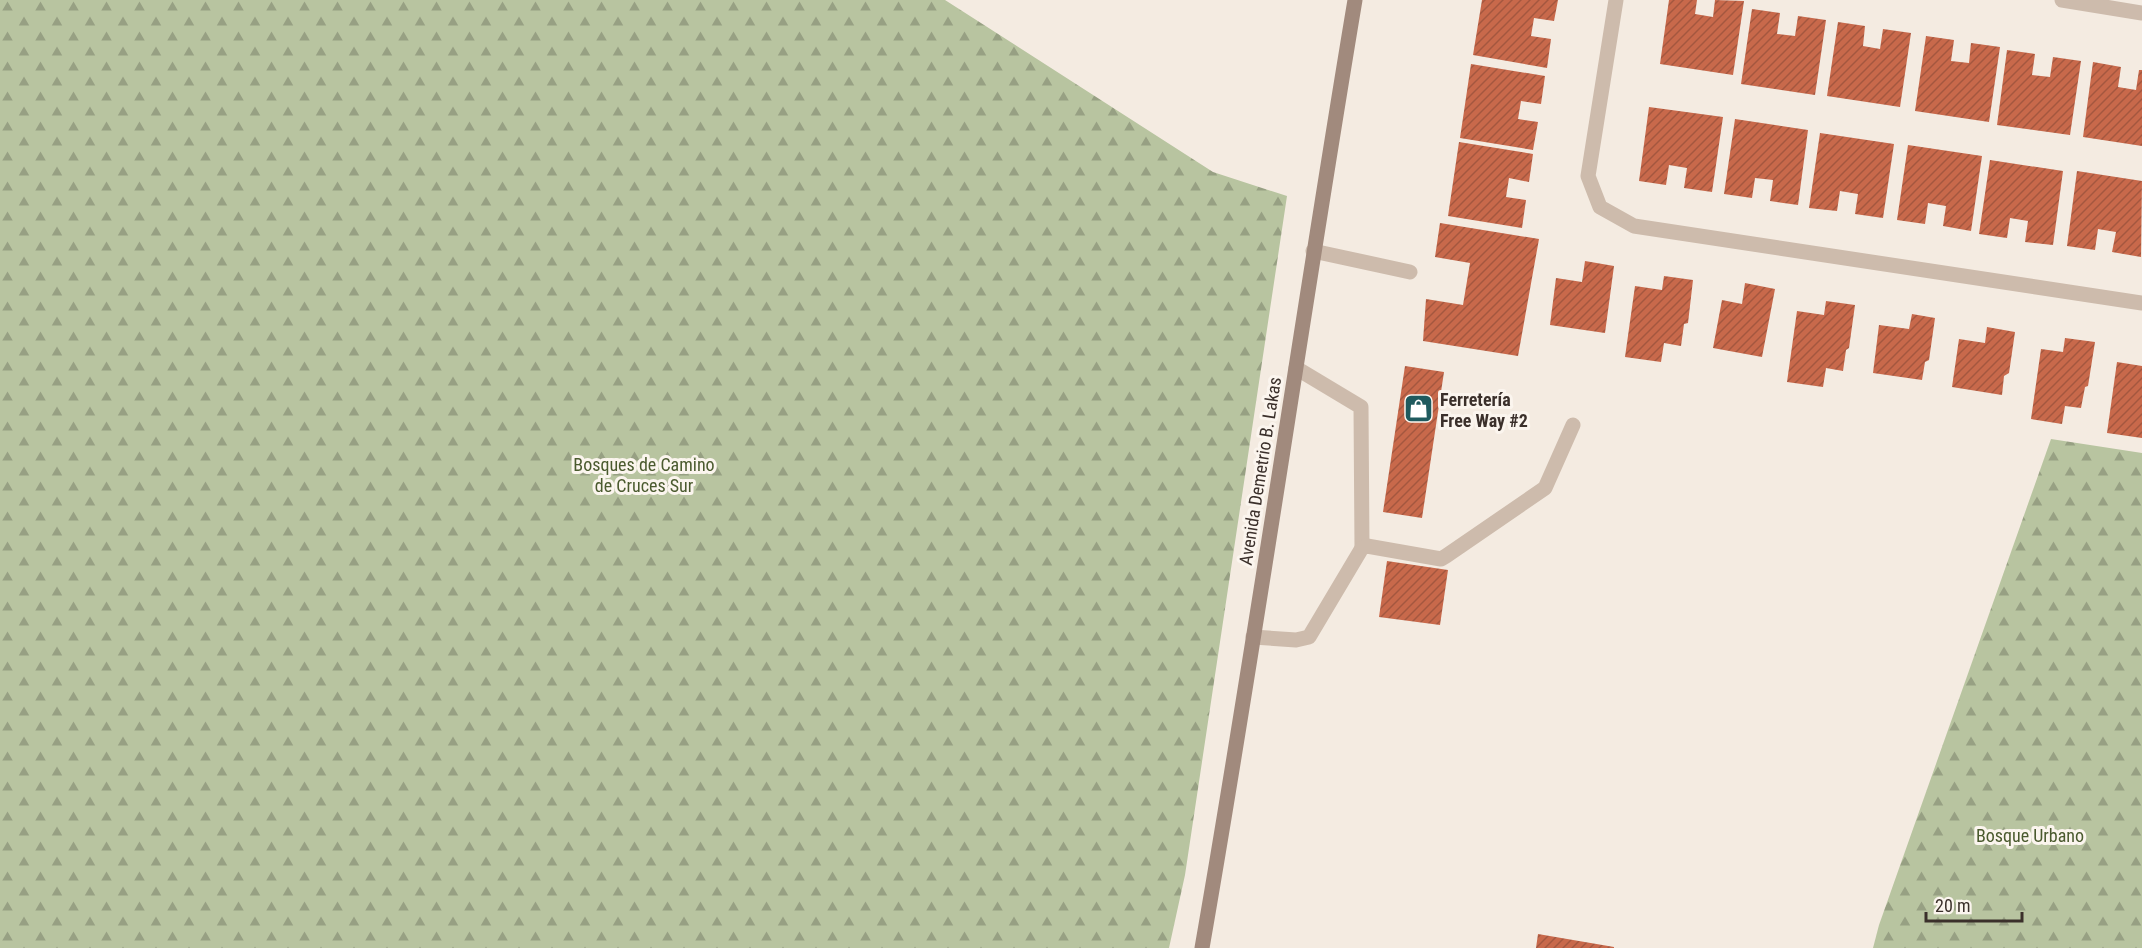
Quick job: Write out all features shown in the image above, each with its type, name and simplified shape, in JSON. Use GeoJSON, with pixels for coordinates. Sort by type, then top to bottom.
{"type":"FeatureCollection","features":[{"type":"Feature","properties":{"kind":"street","name":"Avenida Demetrio B. Lakas"},"geometry":{"type":"LineString","coordinates":[[1202,948],[1232,779],[1313,250],[1355,0]]}},
{"type":"Feature","properties":{"kind":"street"},"geometry":{"type":"LineString","coordinates":[[1616,0],[1588,176],[1600,207],[1634,226],[2142,303]]}},
{"type":"Feature","properties":{"kind":"street"},"geometry":{"type":"LineString","coordinates":[[2062,0],[2142,13]]}},
{"type":"Feature","properties":{"kind":"street"},"geometry":{"type":"LineString","coordinates":[[1313,250],[1410,272]]}},
{"type":"Feature","properties":{"kind":"street"},"geometry":{"type":"LineString","coordinates":[[1253,637],[1296,640],[1309,637],[1362,548],[1361,407],[1296,368]]}},
{"type":"Feature","properties":{"kind":"street"},"geometry":{"type":"LineString","coordinates":[[1362,548],[1367,546],[1441,559],[1545,488],[1573,425]]}},
{"type":"Feature","properties":{"kind":"green space","name":"Bosques de Camino de Cruces Sur"},"geometry":{"type":"Polygon","coordinates":[[[0,0],[945,0],[1213,172],[1287,196],[1185,875],[1169,948],[0,948],[0,0]]]}},
{"type":"Feature","properties":{"kind":"green space","name":"Bosque Urbano"},"geometry":{"type":"Polygon","coordinates":[[[2051,439],[2142,453],[2142,948],[1873,948],[1879,925],[2051,439]]]}},
{"type":"Feature","properties":{"kind":"building"},"geometry":{"type":"Polygon","coordinates":[[[1482,0],[1558,0],[1554,21],[1534,18],[1531,36],[1551,39],[1547,68],[1473,55],[1482,0]]]}},
{"type":"Feature","properties":{"kind":"building"},"geometry":{"type":"Polygon","coordinates":[[[1669,0],[1697,0],[1695,14],[1713,17],[1715,0],[1744,1],[1733,75],[1660,64],[1669,0]]]}},
{"type":"Feature","properties":{"kind":"building"},"geometry":{"type":"Polygon","coordinates":[[[1752,9],[1780,13],[1777,34],[1795,36],[1798,16],[1826,20],[1815,95],[1741,84],[1752,9]]]}},
{"type":"Feature","properties":{"kind":"building"},"geometry":{"type":"Polygon","coordinates":[[[1838,22],[1865,26],[1863,46],[1880,49],[1883,29],[1911,33],[1900,107],[1827,96],[1838,22]]]}},
{"type":"Feature","properties":{"kind":"building"},"geometry":{"type":"Polygon","coordinates":[[[1926,36],[1954,40],[1951,61],[1969,63],[1971,43],[2000,47],[1989,122],[1915,111],[1926,36]]]}},
{"type":"Feature","properties":{"kind":"building"},"geometry":{"type":"Polygon","coordinates":[[[2007,50],[2035,54],[2032,75],[2050,77],[2053,57],[2081,61],[2070,135],[1997,125],[2007,50]]]}},
{"type":"Feature","properties":{"kind":"building"},"geometry":{"type":"Polygon","coordinates":[[[2093,62],[2121,67],[2118,87],[2136,90],[2139,70],[2142,70],[2142,146],[2083,137],[2093,62]]]}},
{"type":"Feature","properties":{"kind":"building"},"geometry":{"type":"Polygon","coordinates":[[[1471,64],[1545,76],[1541,104],[1521,101],[1518,119],[1538,122],[1533,150],[1460,138],[1471,64]]]}},
{"type":"Feature","properties":{"kind":"building"},"geometry":{"type":"Polygon","coordinates":[[[1649,107],[1723,117],[1712,192],[1684,188],[1687,168],[1669,165],[1666,185],[1639,181],[1649,107]]]}},
{"type":"Feature","properties":{"kind":"building"},"geometry":{"type":"Polygon","coordinates":[[[1735,119],[1808,130],[1798,205],[1770,201],[1773,180],[1755,178],[1752,198],[1724,194],[1735,119]]]}},
{"type":"Feature","properties":{"kind":"building"},"geometry":{"type":"Polygon","coordinates":[[[1820,133],[1894,144],[1883,218],[1855,214],[1858,194],[1840,191],[1837,211],[1809,208],[1820,133]]]}},
{"type":"Feature","properties":{"kind":"building"},"geometry":{"type":"Polygon","coordinates":[[[1459,142],[1533,154],[1529,182],[1509,178],[1506,197],[1526,200],[1522,228],[1448,216],[1459,142]]]}},
{"type":"Feature","properties":{"kind":"building"},"geometry":{"type":"Polygon","coordinates":[[[1908,145],[1982,156],[1971,231],[1943,226],[1946,206],[1928,203],[1925,224],[1897,220],[1908,145]]]}},
{"type":"Feature","properties":{"kind":"building"},"geometry":{"type":"Polygon","coordinates":[[[1990,160],[2063,171],[2053,245],[2025,242],[2028,221],[2010,218],[2007,238],[1979,234],[1990,160]]]}},
{"type":"Feature","properties":{"kind":"building"},"geometry":{"type":"Polygon","coordinates":[[[2077,171],[2142,181],[2141,257],[2112,252],[2116,232],[2098,229],[2095,250],[2067,246],[2077,171]]]}},
{"type":"Feature","properties":{"kind":"building"},"geometry":{"type":"Polygon","coordinates":[[[1440,223],[1539,239],[1518,356],[1423,341],[1426,299],[1463,305],[1470,263],[1435,257],[1440,223]]]}},
{"type":"Feature","properties":{"kind":"building"},"geometry":{"type":"Polygon","coordinates":[[[1585,261],[1614,266],[1605,333],[1550,325],[1556,278],[1582,282],[1585,261]]]}},
{"type":"Feature","properties":{"kind":"building"},"geometry":{"type":"Polygon","coordinates":[[[1664,276],[1693,280],[1688,323],[1684,324],[1681,346],[1664,343],[1661,362],[1625,357],[1635,286],[1662,290],[1664,276]]]}},
{"type":"Feature","properties":{"kind":"building"},"geometry":{"type":"Polygon","coordinates":[[[1745,283],[1775,289],[1762,357],[1713,348],[1722,300],[1742,304],[1745,283]]]}},
{"type":"Feature","properties":{"kind":"building"},"geometry":{"type":"Polygon","coordinates":[[[1826,301],[1855,305],[1843,371],[1826,368],[1823,387],[1787,382],[1797,311],[1824,315],[1826,301]]]}},
{"type":"Feature","properties":{"kind":"building"},"geometry":{"type":"Polygon","coordinates":[[[1912,314],[1935,318],[1929,360],[1925,362],[1922,380],[1873,373],[1879,325],[1909,329],[1912,314]]]}},
{"type":"Feature","properties":{"kind":"building"},"geometry":{"type":"Polygon","coordinates":[[[1987,327],[2015,332],[2009,373],[2004,376],[2002,395],[1952,387],[1959,339],[1985,343],[1987,327]]]}},
{"type":"Feature","properties":{"kind":"building"},"geometry":{"type":"Polygon","coordinates":[[[2065,338],[2095,342],[2088,386],[2085,387],[2081,408],[2065,406],[2062,424],[2031,419],[2041,349],[2063,352],[2065,338]]]}},
{"type":"Feature","properties":{"kind":"building"},"geometry":{"type":"Polygon","coordinates":[[[2117,362],[2142,366],[2142,438],[2107,433],[2117,362]]]}},
{"type":"Feature","properties":{"kind":"building"},"geometry":{"type":"Polygon","coordinates":[[[1405,366],[1444,372],[1422,518],[1383,512],[1405,366]]]}},
{"type":"Feature","properties":{"kind":"building"},"geometry":{"type":"Polygon","coordinates":[[[1387,561],[1448,570],[1440,625],[1379,617],[1387,561]]]}},
{"type":"Feature","properties":{"kind":"building"},"geometry":{"type":"Polygon","coordinates":[[[1538,934],[1614,947],[1614,948],[1536,948],[1538,934]]]}},
{"type":"Feature","properties":{"kind":"place","name":"Ferretería Free Way #2"},"geometry":{"type":"Point","coordinates":[1419,409]}}]}
